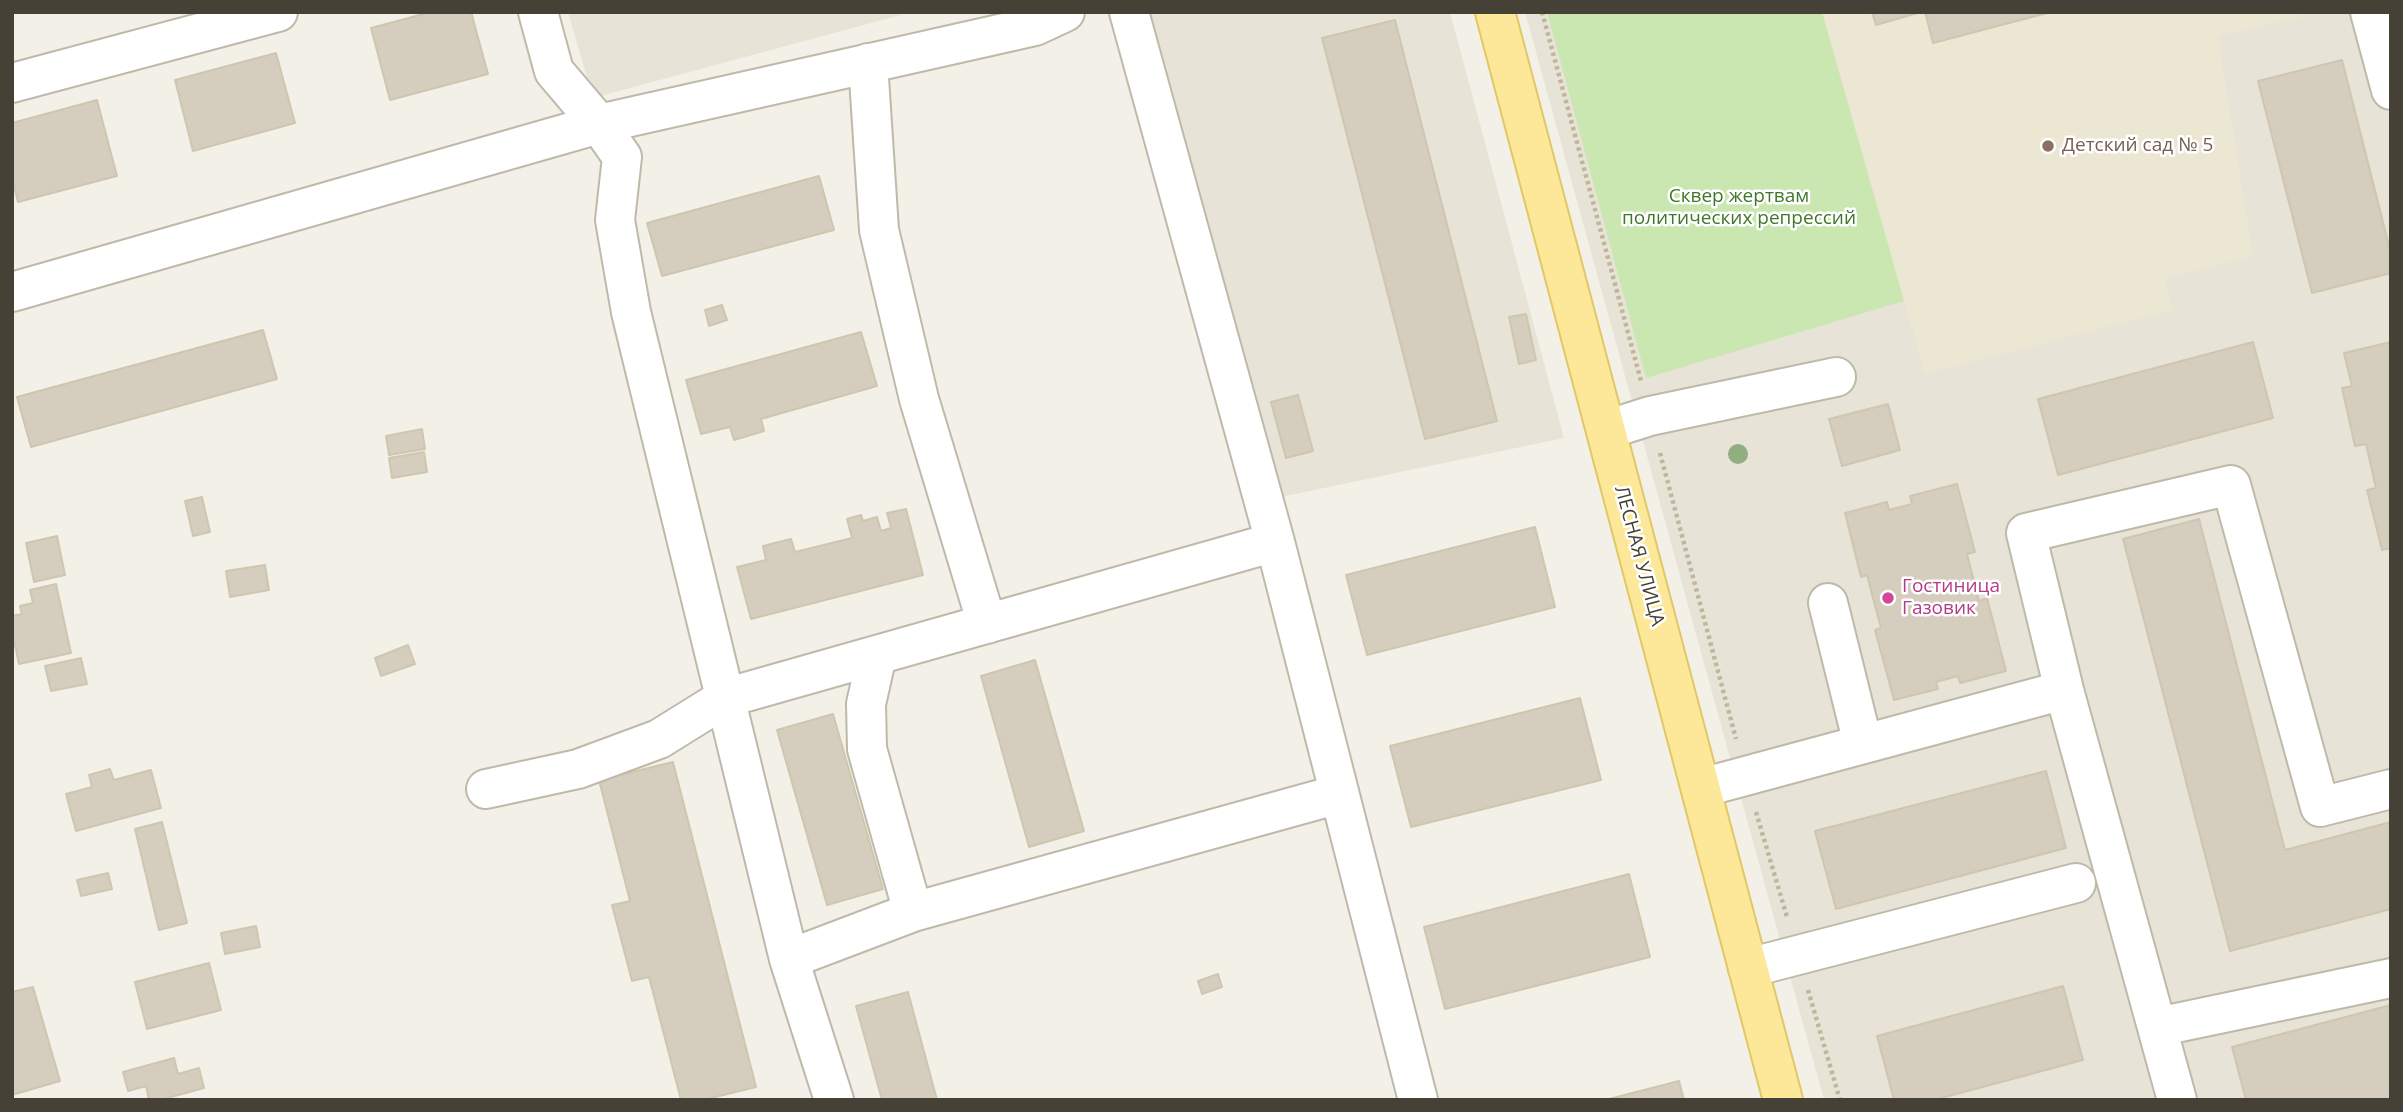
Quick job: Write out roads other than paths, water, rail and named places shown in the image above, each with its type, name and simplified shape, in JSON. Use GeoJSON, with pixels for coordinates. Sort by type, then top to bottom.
{"type":"FeatureCollection","features":[{"type":"Feature","properties":{"kind":"main road","name":"ЛЕСНАЯ УЛИЦА"},"geometry":{"type":"LineString","coordinates":[[1495,12],[1783,1100]]}},
{"type":"Feature","properties":{"kind":"street"},"geometry":{"type":"LineString","coordinates":[[12,83],[278,12]]}},
{"type":"Feature","properties":{"kind":"street"},"geometry":{"type":"LineString","coordinates":[[538,12],[554,71],[599,124],[622,157],[615,220],[631,312],[789,959],[834,1100]]}},
{"type":"Feature","properties":{"kind":"street"},"geometry":{"type":"LineString","coordinates":[[12,292],[599,124],[1035,26],[1065,12]]}},
{"type":"Feature","properties":{"kind":"street"},"geometry":{"type":"LineString","coordinates":[[1129,12],[1275,542],[1418,1100]]}},
{"type":"Feature","properties":{"kind":"street"},"geometry":{"type":"LineString","coordinates":[[2370,12],[2391,90]]}},
{"type":"Feature","properties":{"kind":"street"},"geometry":{"type":"LineString","coordinates":[[868,63],[879,230],[919,399],[987,624]]}},
{"type":"Feature","properties":{"kind":"street"},"geometry":{"type":"LineString","coordinates":[[1606,430],[1650,416],[1836,377]]}},
{"type":"Feature","properties":{"kind":"street"},"geometry":{"type":"LineString","coordinates":[[2177,1100],[2064,690],[2026,533],[2231,485],[2320,807],[2391,789]]}},
{"type":"Feature","properties":{"kind":"street"},"geometry":{"type":"LineString","coordinates":[[486,789],[578,769],[659,739],[725,698],[1275,542]]}},
{"type":"Feature","properties":{"kind":"street"},"geometry":{"type":"LineString","coordinates":[[1828,603],[1863,744]]}},
{"type":"Feature","properties":{"kind":"street"},"geometry":{"type":"LineString","coordinates":[[877,655],[866,704],[867,749],[913,912]]}},
{"type":"Feature","properties":{"kind":"street"},"geometry":{"type":"LineString","coordinates":[[1701,788],[2064,690]]}},
{"type":"Feature","properties":{"kind":"street"},"geometry":{"type":"LineString","coordinates":[[789,959],[913,912],[1339,794]]}},
{"type":"Feature","properties":{"kind":"street"},"geometry":{"type":"LineString","coordinates":[[1748,968],[2076,883]]}},
{"type":"Feature","properties":{"kind":"street"},"geometry":{"type":"LineString","coordinates":[[2157,1027],[2391,978]]}},
{"type":"Feature","properties":{"kind":"place","name":"Детский сад № 5"},"geometry":{"type":"Point","coordinates":[2048,146]}},
{"type":"Feature","properties":{"kind":"place","name":"Гостиница Газовик"},"geometry":{"type":"Point","coordinates":[1888,598]}},
{"type":"Feature","properties":{"kind":"park label","name":"Cквер жертвам политических репрессий"},"geometry":{"type":"Point","coordinates":[1739,208]}}]}
